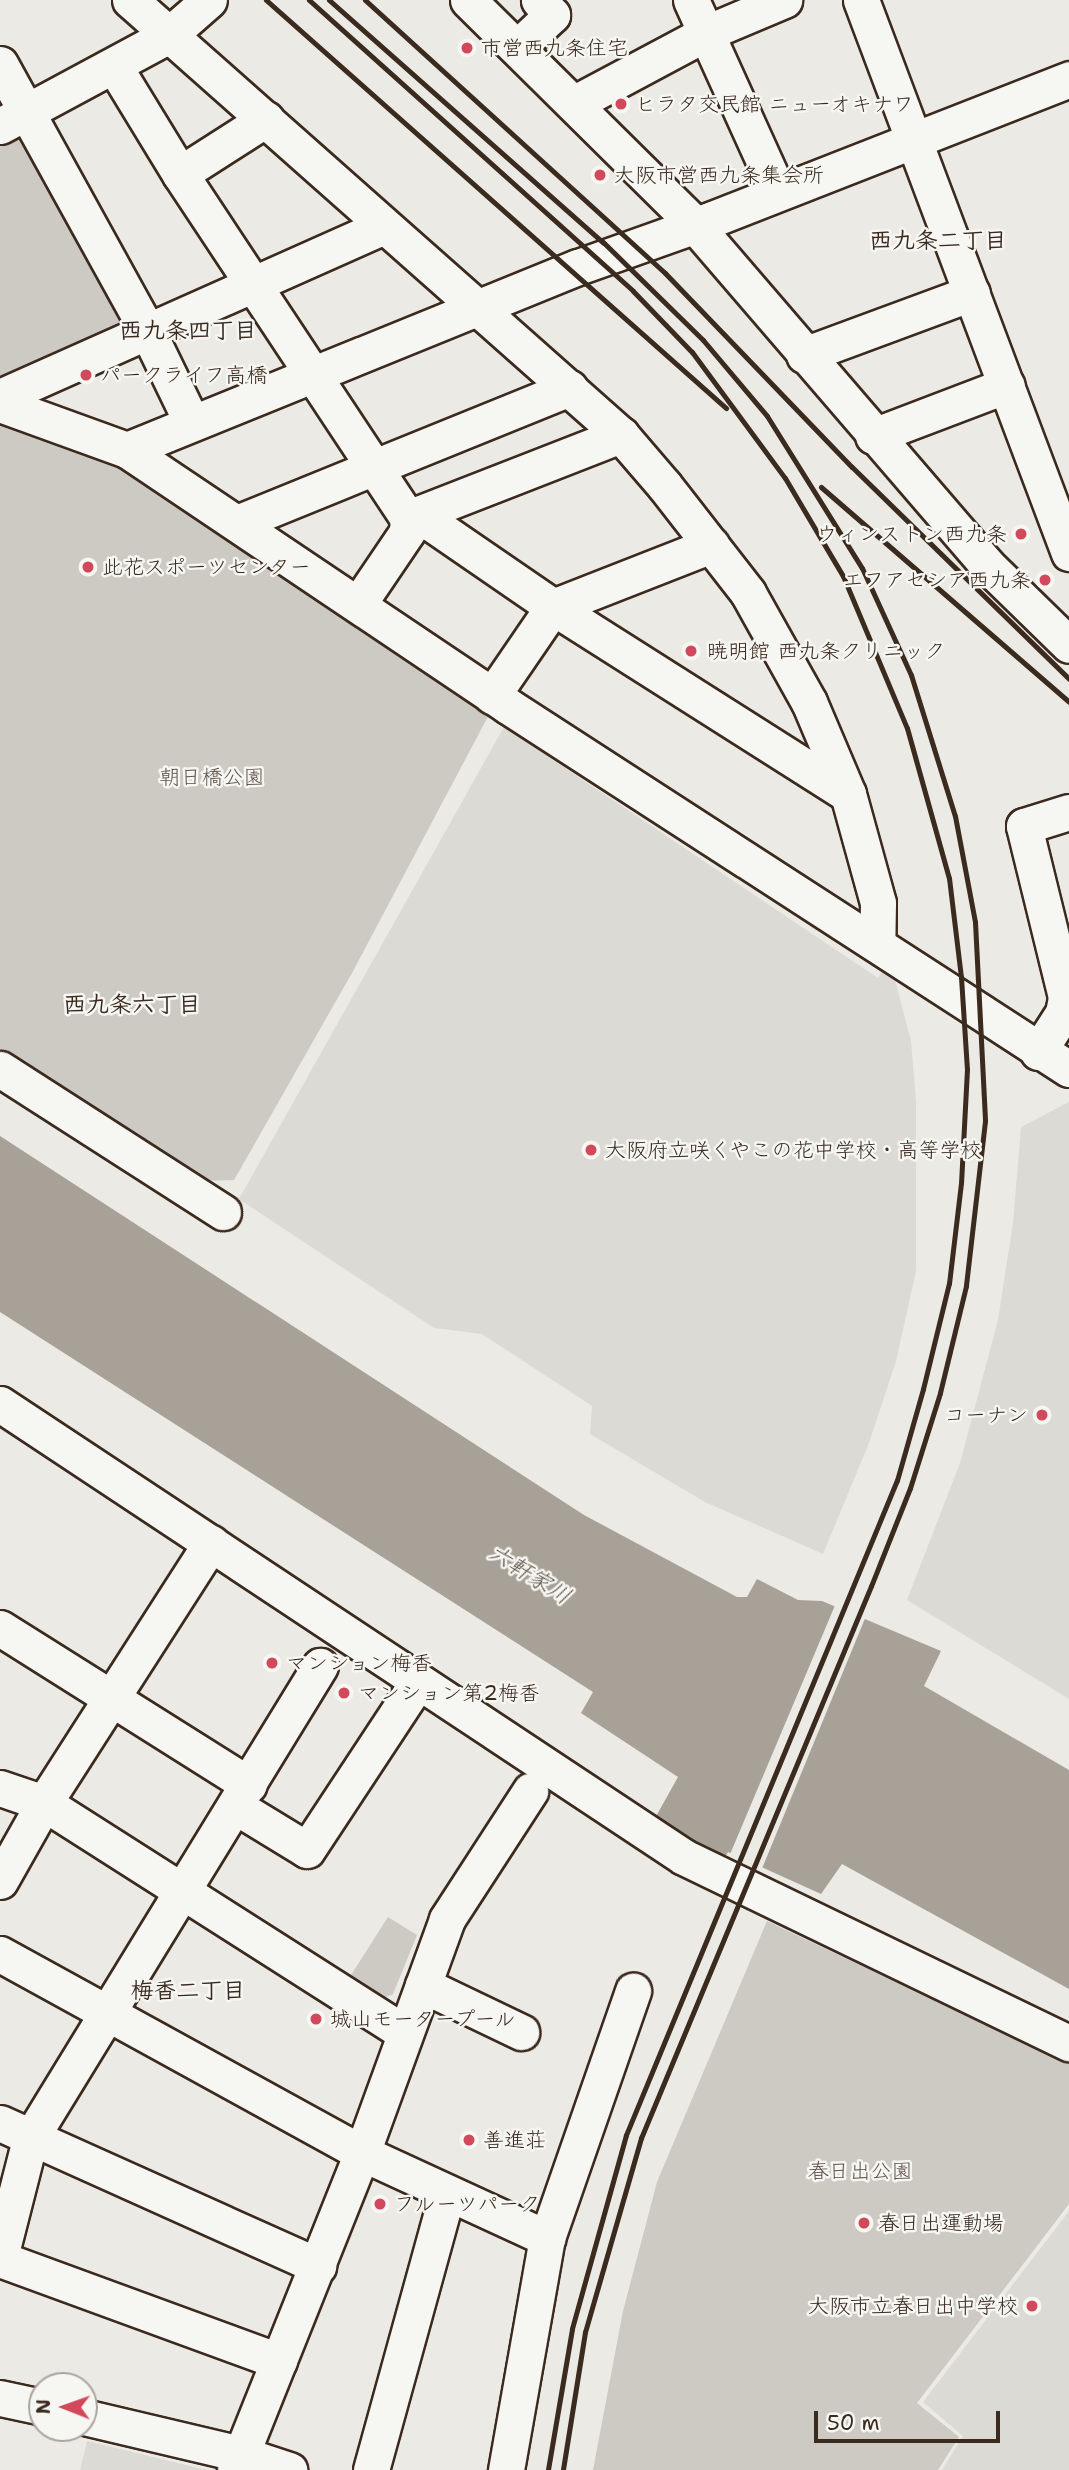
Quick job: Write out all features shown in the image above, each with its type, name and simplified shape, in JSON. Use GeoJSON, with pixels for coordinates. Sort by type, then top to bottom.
{"type":"FeatureCollection","features":[{"type":"Feature","properties":{"kind":"street"},"geometry":{"type":"LineString","coordinates":[[130,0],[266,119],[382,227],[481,310],[621,435],[711,545],[748,593],[809,702],[848,794],[878,903],[877,942]]}},
{"type":"Feature","properties":{"kind":"street"},"geometry":{"type":"LineString","coordinates":[[13,119],[169,35],[209,0]]}},
{"type":"Feature","properties":{"kind":"street"},"geometry":{"type":"LineString","coordinates":[[468,0],[575,103],[693,223],[873,436],[985,563],[1069,645]]}},
{"type":"Feature","properties":{"kind":"street"},"geometry":{"type":"LineString","coordinates":[[518,47],[552,15],[539,0]]}},
{"type":"Feature","properties":{"kind":"street"},"geometry":{"type":"LineString","coordinates":[[691,0],[778,192]]}},
{"type":"Feature","properties":{"kind":"street"},"geometry":{"type":"LineString","coordinates":[[575,103],[706,33],[784,0]]}},
{"type":"Feature","properties":{"kind":"street"},"geometry":{"type":"LineString","coordinates":[[861,0],[1069,553]]}},
{"type":"Feature","properties":{"kind":"street"},"geometry":{"type":"LineString","coordinates":[[0,64],[13,119],[148,332],[192,423]]}},
{"type":"Feature","properties":{"kind":"street"},"geometry":{"type":"LineString","coordinates":[[114,66],[180,174],[408,519],[407,532],[359,603]]}},
{"type":"Feature","properties":{"kind":"street"},"geometry":{"type":"LineString","coordinates":[[127,450],[693,223],[913,142],[1069,79]]}},
{"type":"Feature","properties":{"kind":"street"},"geometry":{"type":"LineString","coordinates":[[180,174],[266,119]]}},
{"type":"Feature","properties":{"kind":"street"},"geometry":{"type":"LineString","coordinates":[[0,397],[256,286],[382,227]]}},
{"type":"Feature","properties":{"kind":"street"},"geometry":{"type":"LineString","coordinates":[[804,355],[972,293]]}},
{"type":"Feature","properties":{"kind":"street"},"geometry":{"type":"LineString","coordinates":[[873,436],[1007,385]]}},
{"type":"Feature","properties":{"kind":"street"},"geometry":{"type":"LineString","coordinates":[[237,523],[570,388]]}},
{"type":"Feature","properties":{"kind":"street"},"geometry":{"type":"LineString","coordinates":[[0,404],[127,450],[359,603],[492,696],[877,942],[1038,1052],[1069,1069]]}},
{"type":"Feature","properties":{"kind":"street"},"geometry":{"type":"LineString","coordinates":[[408,519],[621,435]]}},
{"type":"Feature","properties":{"kind":"street"},"geometry":{"type":"LineString","coordinates":[[408,519],[431,523],[553,607],[848,794]]}},
{"type":"Feature","properties":{"kind":"street"},"geometry":{"type":"LineString","coordinates":[[492,696],[553,607],[711,545]]}},
{"type":"Feature","properties":{"kind":"street"},"geometry":{"type":"LineString","coordinates":[[1038,1052],[1063,1013],[1066,997],[1024,826],[1069,812]]}},
{"type":"Feature","properties":{"kind":"street"},"geometry":{"type":"LineString","coordinates":[[0,1069],[223,1212]]}},
{"type":"Feature","properties":{"kind":"street"},"geometry":{"type":"LineString","coordinates":[[0,1404],[417,1683],[719,1876],[1069,2043]]}},
{"type":"Feature","properties":{"kind":"street"},"geometry":{"type":"LineString","coordinates":[[0,1881],[44,1803],[211,1543]]}},
{"type":"Feature","properties":{"kind":"street"},"geometry":{"type":"LineString","coordinates":[[0,1628],[113,1695],[242,1795],[307,1850],[417,1683]]}},
{"type":"Feature","properties":{"kind":"street"},"geometry":{"type":"LineString","coordinates":[[279,2361],[0,2258],[15,2131],[106,2013],[185,1892],[320,1666]]}},
{"type":"Feature","properties":{"kind":"street"},"geometry":{"type":"LineString","coordinates":[[0,1788],[44,1803],[405,2033]]}},
{"type":"Feature","properties":{"kind":"street"},"geometry":{"type":"LineString","coordinates":[[238,2462],[362,2152],[447,1919],[530,1791]]}},
{"type":"Feature","properties":{"kind":"street"},"geometry":{"type":"LineString","coordinates":[[0,1954],[362,2152],[447,2194],[547,2238]]}},
{"type":"Feature","properties":{"kind":"street"},"geometry":{"type":"LineString","coordinates":[[423,1985],[521,2032]]}},
{"type":"Feature","properties":{"kind":"street"},"geometry":{"type":"LineString","coordinates":[[506,2470],[547,2238],[633,1992]]}},
{"type":"Feature","properties":{"kind":"street"},"geometry":{"type":"LineString","coordinates":[[15,2131],[318,2266]]}},
{"type":"Feature","properties":{"kind":"street"},"geometry":{"type":"LineString","coordinates":[[371,2470],[447,2194]]}},
{"type":"Feature","properties":{"kind":"street"},"geometry":{"type":"LineString","coordinates":[[0,2398],[28,2404]]}},
{"type":"Feature","properties":{"kind":"street"},"geometry":{"type":"LineString","coordinates":[[98,2421],[238,2462],[289,2470]]}},
{"type":"Feature","properties":{"kind":"shaded area","name":"大阪府立咲くやこの花中学校・高等学校"},"geometry":{"type":"Polygon","coordinates":[[[504,727],[878,978],[883,970],[894,976],[911,1041],[916,1102],[916,1271],[896,1361],[869,1443],[823,1554],[705,1502],[590,1434],[592,1406],[482,1334],[434,1328],[239,1199],[504,727]]]}},
{"type":"Feature","properties":{"kind":"shaded area"},"geometry":{"type":"Polygon","coordinates":[[[1069,1102],[1069,1699],[907,1600],[960,1463],[998,1320],[1013,1223],[1021,1127],[1069,1102]]]}},
{"type":"Feature","properties":{"kind":"shaded area","name":"大阪市立春日出中学校"},"geometry":{"type":"Polygon","coordinates":[[[1069,2211],[1069,2470],[942,2470],[963,2436],[923,2402],[1069,2211]]]}},
{"type":"Feature","properties":{"kind":"shaded area"},"geometry":{"type":"Polygon","coordinates":[[[87,2442],[91,2442],[207,2470],[80,2470],[87,2442]]]}},
{"type":"Feature","properties":{"kind":"green space"},"geometry":{"type":"Polygon","coordinates":[[[17,135],[28,139],[128,324],[0,381],[0,144],[17,135]]]}},
{"type":"Feature","properties":{"kind":"green space","name":"朝日橋公園"},"geometry":{"type":"Polygon","coordinates":[[[0,414],[118,455],[492,709],[352,973],[234,1180],[195,1181],[0,1055],[0,414]]]}},
{"type":"Feature","properties":{"kind":"green space"},"geometry":{"type":"Polygon","coordinates":[[[388,1917],[417,1935],[393,1994],[386,1997],[351,1975],[388,1917]]]}},
{"type":"Feature","properties":{"kind":"green space","name":"春日出公園"},"geometry":{"type":"Polygon","coordinates":[[[767,1921],[1069,2064],[1069,2204],[917,2403],[959,2437],[938,2470],[593,2470],[623,2311],[657,2182],[767,1921]]]}},
{"type":"Feature","properties":{"kind":"water","name":"六軒家川"},"geometry":{"type":"Polygon","coordinates":[[[0,1136],[584,1515],[737,1597],[747,1597],[757,1579],[798,1600],[822,1601],[941,1651],[924,1686],[1069,1770],[1069,1989],[842,1864],[821,1894],[728,1852],[723,1861],[654,1820],[678,1777],[581,1713],[593,1692],[0,1312],[0,1136]]]}},
{"type":"Feature","properties":{"kind":"pier"},"geometry":{"type":"Polygon","coordinates":[[[836,1603],[866,1616],[761,1871],[728,1859],[836,1603]]]}},
{"type":"Feature","properties":{"kind":"railway"},"geometry":{"type":"LineString","coordinates":[[266,0],[726,408]]}},
{"type":"Feature","properties":{"kind":"railway"},"geometry":{"type":"LineString","coordinates":[[309,0],[633,291],[692,352],[785,478],[843,576],[907,728],[949,878],[961,977],[967,1069],[961,1183],[949,1283],[923,1389],[897,1480],[626,2135],[572,2329],[548,2470]]}},
{"type":"Feature","properties":{"kind":"railway"},"geometry":{"type":"LineString","coordinates":[[329,0],[603,242],[703,340],[767,416],[862,568],[911,675],[955,816],[975,922],[985,1121],[966,1286],[940,1393],[910,1488],[871,1586],[641,2138],[585,2332],[563,2470]]}},
{"type":"Feature","properties":{"kind":"railway"},"geometry":{"type":"LineString","coordinates":[[365,0],[665,273],[852,467],[1069,679]]}},
{"type":"Feature","properties":{"kind":"railway"},"geometry":{"type":"LineString","coordinates":[[821,487],[1069,702]]}},
{"type":"Feature","properties":{"kind":"place","name":"市営西九条住宅"},"geometry":{"type":"Point","coordinates":[467,48]}},
{"type":"Feature","properties":{"kind":"place","name":"ヒラタ交民館 ニューオキナワ"},"geometry":{"type":"Point","coordinates":[621,104]}},
{"type":"Feature","properties":{"kind":"place","name":"大阪市営西九条集会所"},"geometry":{"type":"Point","coordinates":[600,175]}},
{"type":"Feature","properties":{"kind":"place","name":"パークライフ高橋"},"geometry":{"type":"Point","coordinates":[86,375]}},
{"type":"Feature","properties":{"kind":"place","name":"ウィンストン西九条"},"geometry":{"type":"Point","coordinates":[1021,534]}},
{"type":"Feature","properties":{"kind":"place","name":"此花スポーツセンター"},"geometry":{"type":"Point","coordinates":[88,567]}},
{"type":"Feature","properties":{"kind":"place","name":"エフアセシア西九条"},"geometry":{"type":"Point","coordinates":[1045,580]}},
{"type":"Feature","properties":{"kind":"place","name":"暁明館 西九条クリニック"},"geometry":{"type":"Point","coordinates":[691,651]}},
{"type":"Feature","properties":{"kind":"place","name":"大阪府立咲くやこの花中学校・高等学校"},"geometry":{"type":"Point","coordinates":[591,1150]}},
{"type":"Feature","properties":{"kind":"place","name":"コーナン"},"geometry":{"type":"Point","coordinates":[1042,1415]}},
{"type":"Feature","properties":{"kind":"place","name":"マンション梅香"},"geometry":{"type":"Point","coordinates":[272,1663]}},
{"type":"Feature","properties":{"kind":"place","name":"マンション第2梅香"},"geometry":{"type":"Point","coordinates":[344,1693]}},
{"type":"Feature","properties":{"kind":"place","name":"城山モータープール"},"geometry":{"type":"Point","coordinates":[316,2019]}},
{"type":"Feature","properties":{"kind":"place","name":"善進荘"},"geometry":{"type":"Point","coordinates":[469,2140]}},
{"type":"Feature","properties":{"kind":"place","name":"フルーツパーク"},"geometry":{"type":"Point","coordinates":[380,2204]}},
{"type":"Feature","properties":{"kind":"place","name":"春日出運動場"},"geometry":{"type":"Point","coordinates":[864,2223]}},
{"type":"Feature","properties":{"kind":"place","name":"大阪市立春日出中学校"},"geometry":{"type":"Point","coordinates":[1032,2306]}},
{"type":"Feature","properties":{"kind":"district","name":"西九条二丁目"},"geometry":{"type":"Point","coordinates":[938,240]}},
{"type":"Feature","properties":{"kind":"district","name":"西九条四丁目"},"geometry":{"type":"Point","coordinates":[188,330]}},
{"type":"Feature","properties":{"kind":"district","name":"西九条六丁目"},"geometry":{"type":"Point","coordinates":[132,1004]}},
{"type":"Feature","properties":{"kind":"district","name":"梅香二丁目"},"geometry":{"type":"Point","coordinates":[188,1990]}}]}
